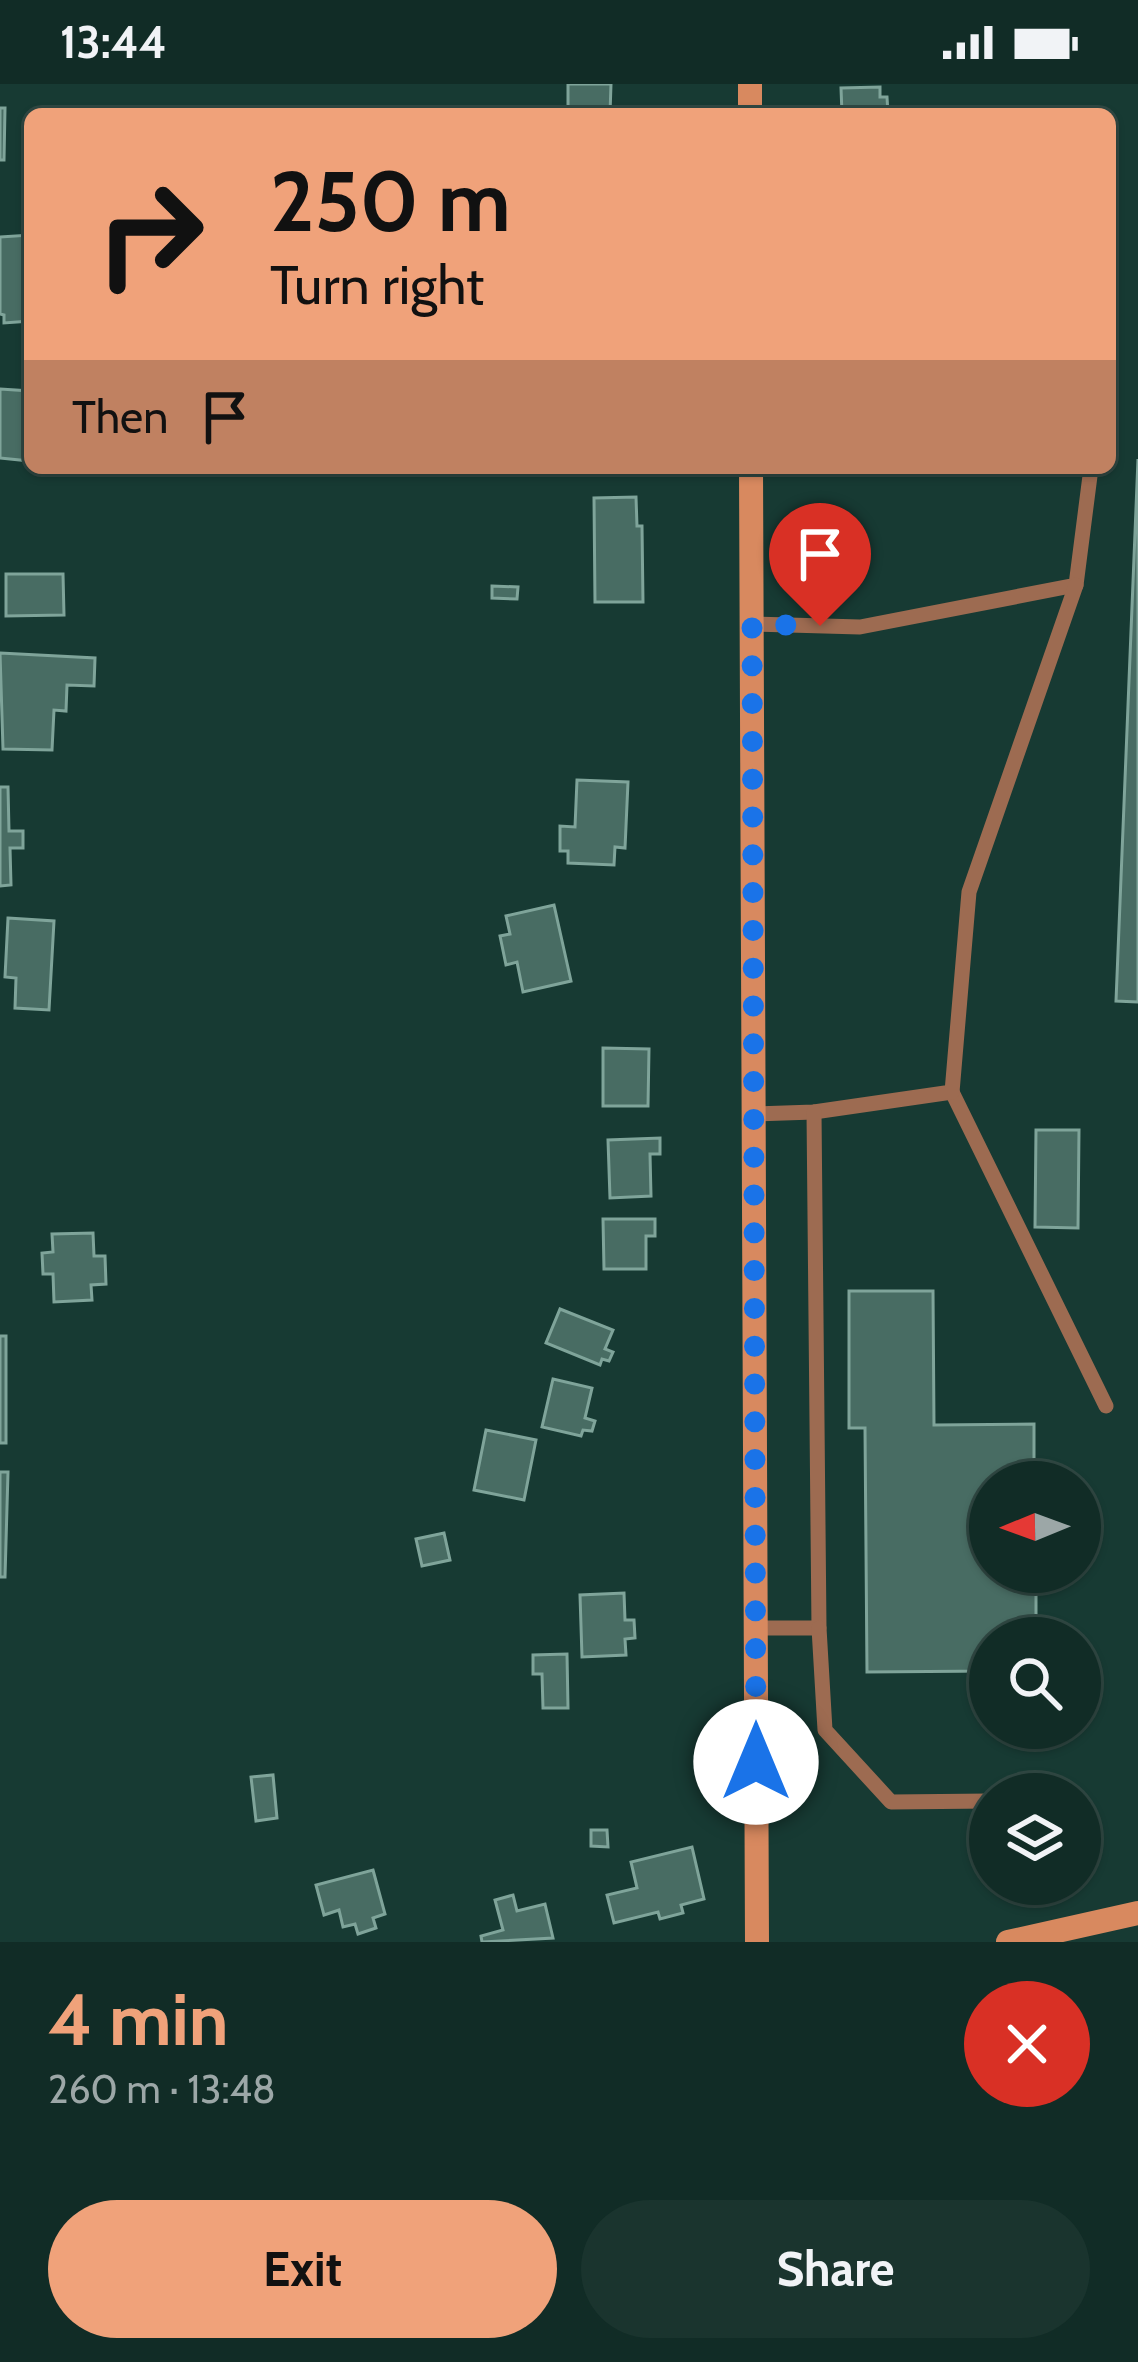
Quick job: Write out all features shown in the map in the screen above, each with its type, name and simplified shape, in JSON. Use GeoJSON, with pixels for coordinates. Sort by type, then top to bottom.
{"type":"FeatureCollection","features":[{"type":"Feature","properties":{"kind":"street"},"geometry":{"type":"LineString","coordinates":[[751,474],[757,1942]]}},
{"type":"Feature","properties":{"kind":"street"},"geometry":{"type":"LineString","coordinates":[[1008,1942],[1138,1912]]}},
{"type":"Feature","properties":{"kind":"lane"},"geometry":{"type":"LineString","coordinates":[[1090,474],[1076,585],[969,892],[952,1092],[1106,1406]]}},
{"type":"Feature","properties":{"kind":"lane"},"geometry":{"type":"LineString","coordinates":[[752,624],[860,627],[1076,585]]}},
{"type":"Feature","properties":{"kind":"lane"},"geometry":{"type":"LineString","coordinates":[[754,1114],[814,1112],[952,1092]]}},
{"type":"Feature","properties":{"kind":"lane"},"geometry":{"type":"LineString","coordinates":[[814,1112],[819,1628],[825,1730],[891,1802],[969,1801]]}},
{"type":"Feature","properties":{"kind":"lane"},"geometry":{"type":"LineString","coordinates":[[756,1628],[819,1628]]}},
{"type":"Feature","properties":{"kind":"building"},"geometry":{"type":"Polygon","coordinates":[[[568,84],[611,84],[610,108],[568,108],[568,84]]]}},
{"type":"Feature","properties":{"kind":"building"},"geometry":{"type":"Polygon","coordinates":[[[880,87],[888,108],[842,108],[841,88],[880,87]]]}},
{"type":"Feature","properties":{"kind":"building"},"geometry":{"type":"Polygon","coordinates":[[[0,108],[5,108],[4,160],[0,160],[0,108]]]}},
{"type":"Feature","properties":{"kind":"building"},"geometry":{"type":"Polygon","coordinates":[[[24,235],[24,321],[4,323],[0,314],[0,237],[24,235]]]}},
{"type":"Feature","properties":{"kind":"building"},"geometry":{"type":"Polygon","coordinates":[[[0,389],[24,391],[24,460],[0,458],[0,389]]]}},
{"type":"Feature","properties":{"kind":"building"},"geometry":{"type":"Polygon","coordinates":[[[1138,459],[1138,1002],[1116,1001],[1138,459]]]}},
{"type":"Feature","properties":{"kind":"building"},"geometry":{"type":"Polygon","coordinates":[[[636,497],[637,526],[642,526],[643,602],[595,602],[594,498],[636,497]]]}},
{"type":"Feature","properties":{"kind":"building"},"geometry":{"type":"Polygon","coordinates":[[[6,574],[63,574],[64,615],[6,616],[6,574]]]}},
{"type":"Feature","properties":{"kind":"building"},"geometry":{"type":"Polygon","coordinates":[[[492,586],[518,587],[517,599],[492,598],[492,586]]]}},
{"type":"Feature","properties":{"kind":"building"},"geometry":{"type":"Polygon","coordinates":[[[0,653],[95,658],[94,686],[67,685],[66,711],[54,710],[52,750],[3,749],[0,653]]]}},
{"type":"Feature","properties":{"kind":"building"},"geometry":{"type":"Polygon","coordinates":[[[577,780],[628,782],[625,848],[615,847],[614,865],[568,863],[568,851],[560,851],[560,826],[575,827],[577,780]]]}},
{"type":"Feature","properties":{"kind":"building"},"geometry":{"type":"Polygon","coordinates":[[[0,787],[8,787],[9,831],[23,831],[23,848],[10,848],[11,885],[0,886],[0,787]]]}},
{"type":"Feature","properties":{"kind":"building"},"geometry":{"type":"Polygon","coordinates":[[[554,905],[571,981],[523,992],[517,962],[506,965],[500,936],[510,934],[506,916],[554,905]]]}},
{"type":"Feature","properties":{"kind":"building"},"geometry":{"type":"Polygon","coordinates":[[[8,918],[54,921],[49,1010],[15,1008],[16,978],[5,977],[8,918]]]}},
{"type":"Feature","properties":{"kind":"building"},"geometry":{"type":"Polygon","coordinates":[[[603,1048],[649,1049],[648,1106],[603,1106],[603,1048]]]}},
{"type":"Feature","properties":{"kind":"building"},"geometry":{"type":"Polygon","coordinates":[[[1036,1130],[1079,1130],[1078,1228],[1035,1227],[1036,1130]]]}},
{"type":"Feature","properties":{"kind":"building"},"geometry":{"type":"Polygon","coordinates":[[[660,1138],[660,1154],[650,1154],[651,1196],[610,1198],[608,1140],[660,1138]]]}},
{"type":"Feature","properties":{"kind":"building"},"geometry":{"type":"Polygon","coordinates":[[[603,1219],[655,1219],[655,1236],[646,1236],[646,1269],[604,1269],[603,1219]]]}},
{"type":"Feature","properties":{"kind":"building"},"geometry":{"type":"Polygon","coordinates":[[[93,1233],[94,1256],[105,1256],[106,1284],[91,1285],[92,1300],[54,1302],[53,1274],[43,1274],[42,1253],[53,1252],[52,1234],[93,1233]]]}},
{"type":"Feature","properties":{"kind":"building"},"geometry":{"type":"Polygon","coordinates":[[[849,1291],[933,1291],[934,1425],[1034,1424],[1034,1461],[969,1461],[969,1593],[1036,1593],[1036,1617],[969,1617],[969,1671],[867,1672],[865,1428],[849,1428],[849,1291]]]}},
{"type":"Feature","properties":{"kind":"building"},"geometry":{"type":"Polygon","coordinates":[[[560,1309],[613,1330],[605,1349],[613,1352],[609,1361],[602,1359],[600,1365],[546,1343],[560,1309]]]}},
{"type":"Feature","properties":{"kind":"building"},"geometry":{"type":"Polygon","coordinates":[[[0,1336],[6,1336],[6,1443],[0,1443],[0,1336]]]}},
{"type":"Feature","properties":{"kind":"building"},"geometry":{"type":"Polygon","coordinates":[[[553,1379],[592,1388],[585,1418],[595,1421],[592,1431],[583,1430],[581,1436],[542,1427],[553,1379]]]}},
{"type":"Feature","properties":{"kind":"building"},"geometry":{"type":"Polygon","coordinates":[[[486,1430],[536,1440],[524,1500],[474,1490],[486,1430]]]}},
{"type":"Feature","properties":{"kind":"building"},"geometry":{"type":"Polygon","coordinates":[[[0,1472],[8,1472],[5,1577],[0,1577],[0,1472]]]}},
{"type":"Feature","properties":{"kind":"building"},"geometry":{"type":"Polygon","coordinates":[[[444,1533],[450,1560],[422,1566],[416,1539],[444,1533]]]}},
{"type":"Feature","properties":{"kind":"building"},"geometry":{"type":"Polygon","coordinates":[[[624,1593],[625,1620],[634,1620],[635,1638],[625,1639],[626,1655],[582,1657],[580,1595],[624,1593]]]}},
{"type":"Feature","properties":{"kind":"building"},"geometry":{"type":"Polygon","coordinates":[[[567,1654],[568,1708],[543,1708],[542,1674],[533,1674],[533,1655],[567,1654]]]}},
{"type":"Feature","properties":{"kind":"building"},"geometry":{"type":"Polygon","coordinates":[[[273,1775],[277,1818],[256,1821],[251,1777],[273,1775]]]}},
{"type":"Feature","properties":{"kind":"building"},"geometry":{"type":"Polygon","coordinates":[[[591,1830],[607,1830],[608,1847],[591,1846],[591,1830]]]}},
{"type":"Feature","properties":{"kind":"building"},"geometry":{"type":"Polygon","coordinates":[[[692,1847],[704,1899],[681,1905],[683,1913],[660,1919],[658,1912],[614,1923],[607,1895],[637,1888],[631,1862],[692,1847]]]}},
{"type":"Feature","properties":{"kind":"building"},"geometry":{"type":"Polygon","coordinates":[[[373,1870],[385,1914],[373,1918],[376,1928],[358,1934],[355,1924],[343,1927],[339,1910],[324,1915],[316,1885],[373,1870]]]}},
{"type":"Feature","properties":{"kind":"building"},"geometry":{"type":"Polygon","coordinates":[[[513,1895],[517,1911],[545,1904],[553,1938],[482,1942],[481,1936],[503,1930],[495,1900],[513,1895]]]}},
{"type":"Feature","properties":{"kind":"route"},"geometry":{"type":"LineString","coordinates":[[756,1762],[752,624],[820,626]]}}]}
